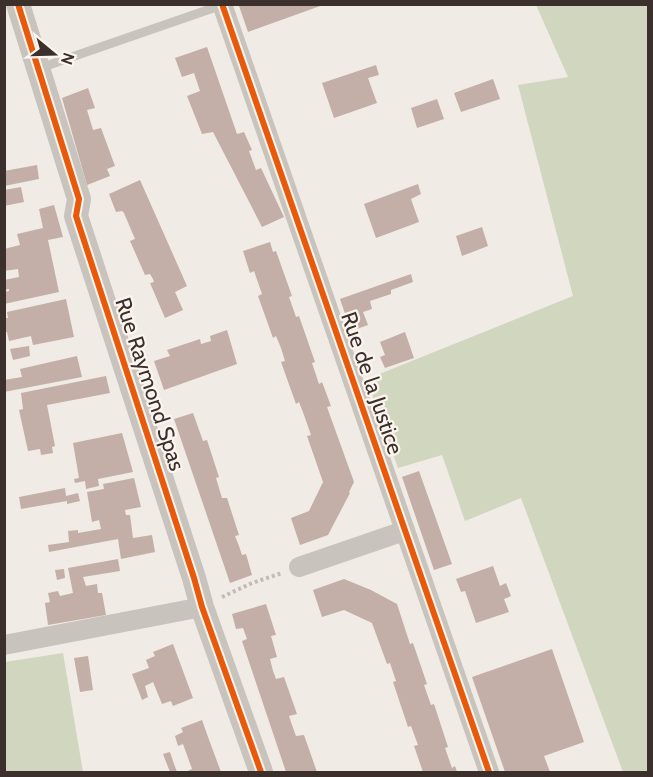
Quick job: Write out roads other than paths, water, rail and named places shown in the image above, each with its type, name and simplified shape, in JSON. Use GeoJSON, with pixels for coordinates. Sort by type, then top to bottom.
{"type":"FeatureCollection","features":[{"type":"Feature","properties":{"kind":"street","name":"Rue Raymond Spas"},"geometry":{"type":"LineString","coordinates":[[18,4],[31,72],[65,205],[76,216],[202,607],[261,772]]}},
{"type":"Feature","properties":{"kind":"street","name":"Rue de la Justice"},"geometry":{"type":"LineString","coordinates":[[222,5],[489,772]]}},
{"type":"Feature","properties":{"kind":"street","name":"Rue Raymond Spas"},"geometry":{"type":"LineString","coordinates":[[4,14],[31,72]]}},
{"type":"Feature","properties":{"kind":"street"},"geometry":{"type":"LineString","coordinates":[[299,567],[405,531]]}},
{"type":"Feature","properties":{"kind":"street"},"geometry":{"type":"LineString","coordinates":[[4,645],[202,607]]}},
{"type":"Feature","properties":{"kind":"lane"},"geometry":{"type":"LineString","coordinates":[[31,72],[222,5]]}}]}
